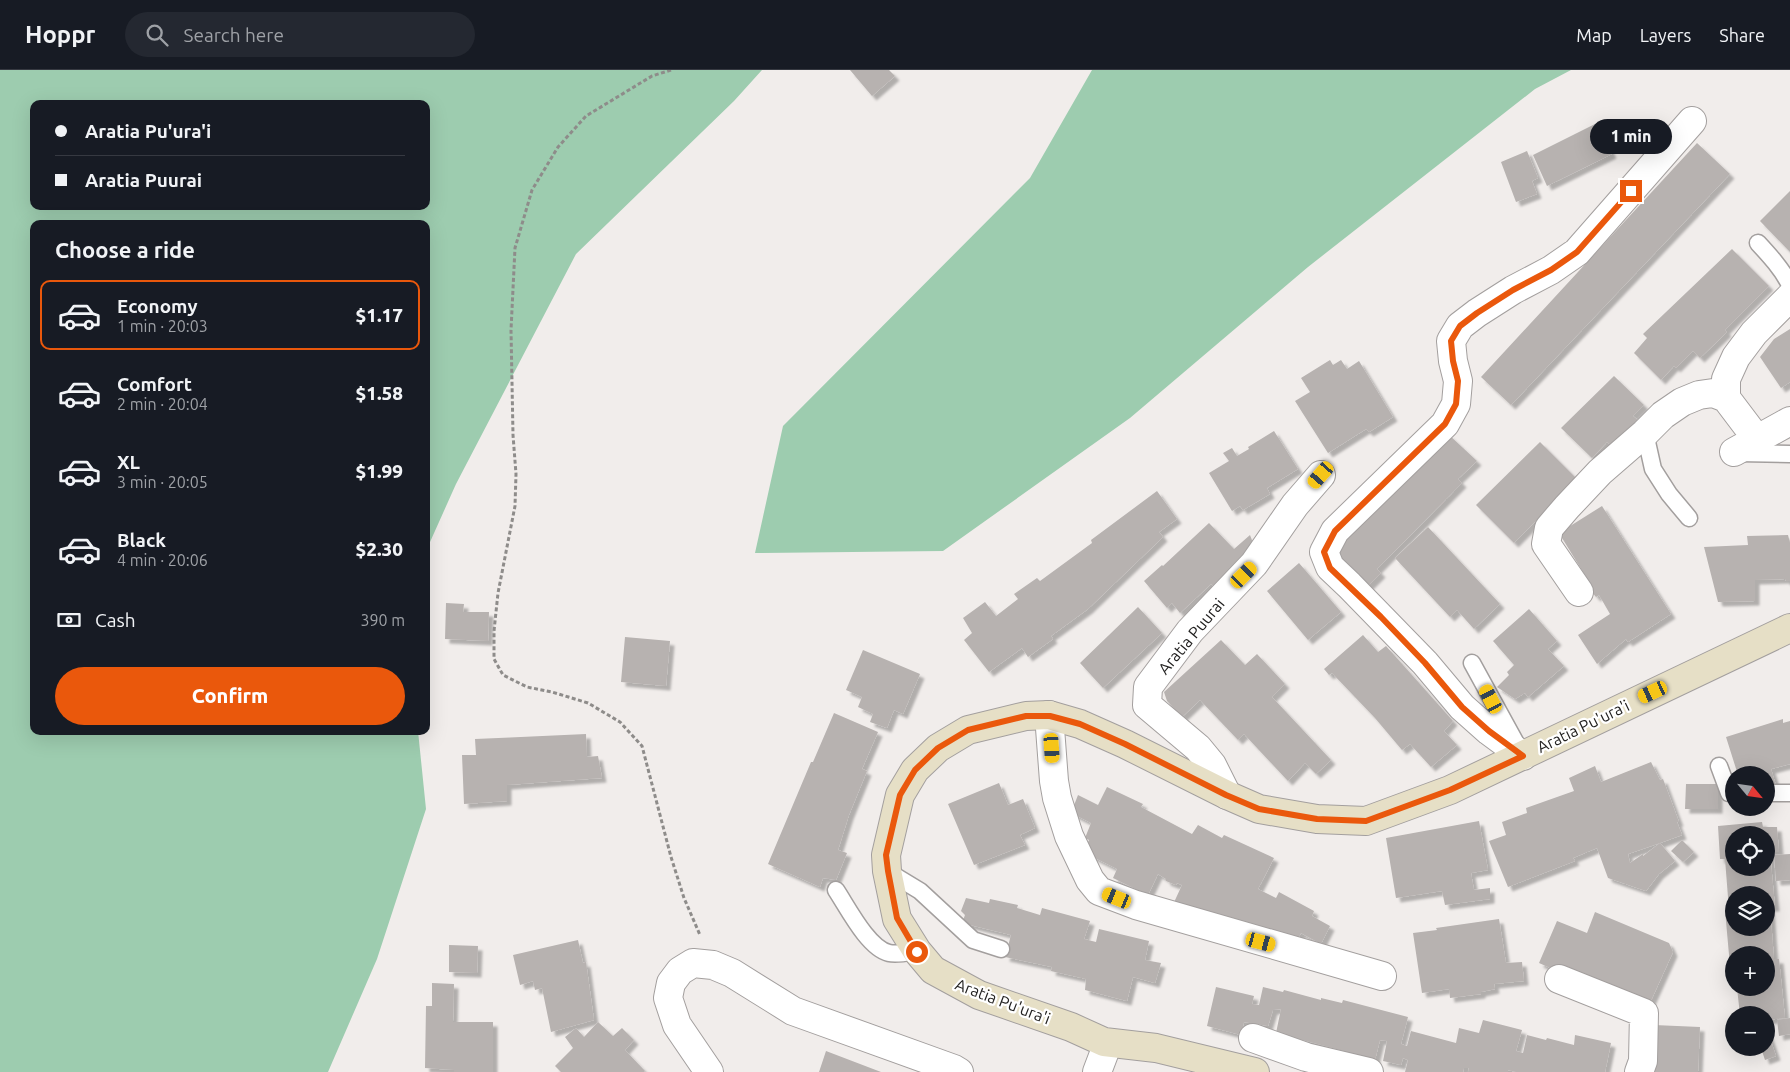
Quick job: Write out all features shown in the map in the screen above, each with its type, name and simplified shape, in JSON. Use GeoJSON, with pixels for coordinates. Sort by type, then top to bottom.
{"type":"FeatureCollection","features":[{"type":"Feature","properties":{"kind":"main road","name":"Aratia Pu'ura'i"},"geometry":{"type":"LineString","coordinates":[[1106,1043],[1072,1027],[979,995],[958,985],[933,970],[917,951],[897,918],[886,855],[900,795],[915,770],[938,748],[968,730],[1026,716],[1050,716],[1080,724],[1125,744],[1226,795],[1259,809],[1317,819],[1366,821],[1450,790],[1790,628]]}},
{"type":"Feature","properties":{"kind":"main road"},"geometry":{"type":"LineString","coordinates":[[1106,1043],[1156,1048],[1255,1072]]}},
{"type":"Feature","properties":{"kind":"street"},"geometry":{"type":"LineString","coordinates":[[1523,756],[1489,731],[1462,707],[1412,650],[1330,568],[1324,552],[1335,531],[1445,424],[1456,404],[1458,381],[1451,341],[1460,326],[1513,290],[1551,270],[1577,252],[1692,121]]}},
{"type":"Feature","properties":{"kind":"street"},"geometry":{"type":"LineString","coordinates":[[1790,296],[1754,334],[1736,357],[1726,379],[1726,398],[1746,446],[1790,421]]}},
{"type":"Feature","properties":{"kind":"street"},"geometry":{"type":"LineString","coordinates":[[1579,592],[1546,544],[1549,528],[1600,472],[1663,415],[1682,402],[1699,395],[1713,394],[1726,398]]}},
{"type":"Feature","properties":{"kind":"street","name":"Aratia Puurai"},"geometry":{"type":"LineString","coordinates":[[1226,795],[1212,765],[1198,748],[1147,705],[1148,687],[1190,631],[1254,564],[1295,505],[1321,475]]}},
{"type":"Feature","properties":{"kind":"street"},"geometry":{"type":"LineString","coordinates":[[1050,716],[1054,781],[1057,798],[1069,836],[1090,880],[1099,891],[1136,905],[1382,976]]}},
{"type":"Feature","properties":{"kind":"street"},"geometry":{"type":"LineString","coordinates":[[709,1072],[677,1025],[668,998],[671,983],[680,971],[693,963],[713,965],[732,973],[793,1011],[959,1072]]}},
{"type":"Feature","properties":{"kind":"street"},"geometry":{"type":"LineString","coordinates":[[1559,979],[1644,1013],[1643,1061],[1639,1072]]}},
{"type":"Feature","properties":{"kind":"street"},"geometry":{"type":"LineString","coordinates":[[1253,1038],[1303,1065],[1369,1072]]}},
{"type":"Feature","properties":{"kind":"street"},"geometry":{"type":"LineString","coordinates":[[1097,1072],[1106,1043]]}},
{"type":"Feature","properties":{"kind":"lane"},"geometry":{"type":"LineString","coordinates":[[1758,242],[1785,275],[1790,285]]}},
{"type":"Feature","properties":{"kind":"lane"},"geometry":{"type":"LineString","coordinates":[[1645,433],[1652,469],[1689,518]]}},
{"type":"Feature","properties":{"kind":"lane"},"geometry":{"type":"LineString","coordinates":[[1746,446],[1790,454]]}},
{"type":"Feature","properties":{"kind":"lane"},"geometry":{"type":"LineString","coordinates":[[1472,663],[1498,714],[1523,756]]}},
{"type":"Feature","properties":{"kind":"lane"},"geometry":{"type":"LineString","coordinates":[[1719,766],[1725,782]]}},
{"type":"Feature","properties":{"kind":"lane"},"geometry":{"type":"LineString","coordinates":[[1775,793],[1790,794]]}},
{"type":"Feature","properties":{"kind":"lane"},"geometry":{"type":"LineString","coordinates":[[888,871],[920,891],[973,940],[1001,949]]}},
{"type":"Feature","properties":{"kind":"lane"},"geometry":{"type":"LineString","coordinates":[[836,890],[875,946],[889,953],[917,951]]}},
{"type":"Feature","properties":{"kind":"path"},"geometry":{"type":"LineString","coordinates":[[671,70],[652,76],[586,116],[558,147],[532,190],[515,248],[511,330],[513,435],[516,474],[515,506],[498,593],[494,631],[494,659],[502,675],[527,687],[552,692],[588,703],[620,722],[642,746],[671,857],[684,898],[713,965]]}},
{"type":"Feature","properties":{"kind":"green space"},"geometry":{"type":"Polygon","coordinates":[[[0,70],[762,70],[734,101],[576,254],[456,484],[430,542],[430,220],[30,220],[30,735],[418,735],[426,809],[377,959],[328,1072],[0,1072],[0,70]]]}},
{"type":"Feature","properties":{"kind":"green space"},"geometry":{"type":"Polygon","coordinates":[[[1092,70],[1571,70],[1535,89],[1308,267],[1130,418],[943,551],[755,553],[783,426],[1030,178],[1092,70]]]}},
{"type":"Feature","properties":{"kind":"building"},"geometry":{"type":"Polygon","coordinates":[[[850,70],[889,70],[895,76],[872,96],[850,70]]]}},
{"type":"Feature","properties":{"kind":"building"},"geometry":{"type":"Polygon","coordinates":[[[1597,123],[1612,154],[1547,186],[1533,155],[1597,123]]]}},
{"type":"Feature","properties":{"kind":"building"},"geometry":{"type":"Polygon","coordinates":[[[1697,143],[1730,174],[1511,405],[1481,377],[1697,143]]]}},
{"type":"Feature","properties":{"kind":"building"},"geometry":{"type":"Polygon","coordinates":[[[1527,151],[1538,178],[1532,181],[1537,194],[1516,202],[1501,162],[1527,151]]]}},
{"type":"Feature","properties":{"kind":"building"},"geometry":{"type":"Polygon","coordinates":[[[1790,191],[1790,252],[1760,221],[1790,191]]]}},
{"type":"Feature","properties":{"kind":"building"},"geometry":{"type":"Polygon","coordinates":[[[1732,249],[1769,286],[1725,330],[1727,332],[1700,358],[1693,351],[1676,368],[1674,366],[1661,380],[1634,353],[1647,338],[1643,334],[1732,249]]]}},
{"type":"Feature","properties":{"kind":"building"},"geometry":{"type":"Polygon","coordinates":[[[1790,329],[1790,382],[1781,388],[1760,357],[1774,339],[1790,329]]]}},
{"type":"Feature","properties":{"kind":"building"},"geometry":{"type":"Polygon","coordinates":[[[1330,360],[1333,365],[1341,360],[1347,369],[1359,361],[1393,417],[1369,432],[1366,429],[1328,453],[1295,401],[1310,392],[1301,378],[1330,360]]]}},
{"type":"Feature","properties":{"kind":"building"},"geometry":{"type":"Polygon","coordinates":[[[1614,376],[1644,405],[1633,416],[1641,423],[1615,450],[1607,442],[1592,458],[1561,428],[1614,376]]]}},
{"type":"Feature","properties":{"kind":"building"},"geometry":{"type":"Polygon","coordinates":[[[1274,431],[1298,469],[1267,488],[1270,494],[1243,510],[1240,506],[1232,511],[1209,473],[1229,461],[1223,453],[1232,448],[1237,456],[1274,431]]]}},
{"type":"Feature","properties":{"kind":"building"},"geometry":{"type":"Polygon","coordinates":[[[1448,434],[1477,461],[1458,479],[1462,483],[1377,569],[1381,573],[1365,589],[1332,555],[1331,545],[1448,434]]]}},
{"type":"Feature","properties":{"kind":"building"},"geometry":{"type":"Polygon","coordinates":[[[1540,442],[1577,479],[1514,543],[1476,505],[1540,442]]]}},
{"type":"Feature","properties":{"kind":"building"},"geometry":{"type":"Polygon","coordinates":[[[1157,491],[1177,519],[1159,532],[1163,537],[1088,609],[1051,636],[1053,639],[1028,657],[1022,648],[989,672],[964,640],[972,633],[963,618],[985,602],[996,616],[1018,599],[1014,594],[1037,578],[1040,581],[1092,543],[1091,540],[1157,491]]]}},
{"type":"Feature","properties":{"kind":"building"},"geometry":{"type":"Polygon","coordinates":[[[1602,506],[1671,614],[1628,642],[1626,639],[1597,664],[1578,635],[1610,614],[1599,595],[1596,597],[1588,587],[1591,585],[1559,533],[1602,506]]]}},
{"type":"Feature","properties":{"kind":"building"},"geometry":{"type":"Polygon","coordinates":[[[1209,523],[1234,549],[1250,535],[1255,548],[1218,590],[1211,584],[1180,613],[1172,603],[1167,608],[1144,581],[1209,523]]]}},
{"type":"Feature","properties":{"kind":"building"},"geometry":{"type":"Polygon","coordinates":[[[1428,527],[1500,604],[1474,629],[1457,610],[1450,617],[1395,558],[1428,527]]]}},
{"type":"Feature","properties":{"kind":"building"},"geometry":{"type":"Polygon","coordinates":[[[1788,535],[1790,543],[1790,581],[1785,579],[1755,580],[1755,601],[1718,602],[1704,547],[1748,545],[1747,536],[1788,535]]]}},
{"type":"Feature","properties":{"kind":"building"},"geometry":{"type":"Polygon","coordinates":[[[1299,563],[1341,612],[1308,640],[1267,591],[1299,563]]]}},
{"type":"Feature","properties":{"kind":"building"},"geometry":{"type":"Polygon","coordinates":[[[446,603],[464,604],[463,612],[489,612],[488,641],[445,639],[446,603]]]}},
{"type":"Feature","properties":{"kind":"building"},"geometry":{"type":"Polygon","coordinates":[[[1138,607],[1162,633],[1103,688],[1080,663],[1138,607]]]}},
{"type":"Feature","properties":{"kind":"building"},"geometry":{"type":"Polygon","coordinates":[[[1529,609],[1557,641],[1548,649],[1564,666],[1528,697],[1525,693],[1515,699],[1497,687],[1509,675],[1507,672],[1514,665],[1493,641],[1529,609]]]}},
{"type":"Feature","properties":{"kind":"building"},"geometry":{"type":"Polygon","coordinates":[[[1363,635],[1378,652],[1386,646],[1453,721],[1444,731],[1457,745],[1431,767],[1410,744],[1402,750],[1375,718],[1332,673],[1329,675],[1324,669],[1363,635]]]}},
{"type":"Feature","properties":{"kind":"building"},"geometry":{"type":"Polygon","coordinates":[[[625,637],[670,641],[666,686],[621,682],[625,637]]]}},
{"type":"Feature","properties":{"kind":"building"},"geometry":{"type":"Polygon","coordinates":[[[1221,640],[1245,665],[1257,654],[1285,684],[1272,697],[1331,760],[1316,774],[1305,763],[1288,781],[1244,734],[1238,740],[1200,700],[1182,717],[1167,701],[1164,692],[1221,640]]]}},
{"type":"Feature","properties":{"kind":"building"},"geometry":{"type":"Polygon","coordinates":[[[863,650],[920,674],[903,714],[894,710],[887,728],[870,722],[873,714],[858,707],[862,697],[846,690],[863,650]]]}},
{"type":"Feature","properties":{"kind":"building"},"geometry":{"type":"Polygon","coordinates":[[[834,713],[878,732],[862,769],[867,771],[849,815],[838,850],[847,853],[836,880],[823,878],[820,887],[768,864],[834,713]]]}},
{"type":"Feature","properties":{"kind":"building"},"geometry":{"type":"Polygon","coordinates":[[[1783,719],[1783,723],[1790,721],[1790,764],[1775,768],[1775,766],[1735,766],[1726,737],[1783,719]]]}},
{"type":"Feature","properties":{"kind":"building"},"geometry":{"type":"Polygon","coordinates":[[[586,734],[587,757],[598,756],[602,778],[507,785],[507,801],[464,804],[462,755],[476,755],[475,739],[586,734]]]}},
{"type":"Feature","properties":{"kind":"building"},"geometry":{"type":"Polygon","coordinates":[[[1651,762],[1660,780],[1663,779],[1679,822],[1677,822],[1682,835],[1660,843],[1675,861],[1659,874],[1646,891],[1608,878],[1597,848],[1573,858],[1575,861],[1508,887],[1489,841],[1506,835],[1502,822],[1527,813],[1526,808],[1574,791],[1569,778],[1595,766],[1601,782],[1651,762]],[[1660,843],[1628,854],[1630,863],[1643,854],[1643,856],[1660,843]]]}},
{"type":"Feature","properties":{"kind":"building"},"geometry":{"type":"Polygon","coordinates":[[[999,783],[1008,805],[1023,799],[1035,828],[1020,835],[1025,845],[974,865],[948,804],[999,783]]]}},
{"type":"Feature","properties":{"kind":"building"},"geometry":{"type":"Polygon","coordinates":[[[1686,784],[1718,784],[1718,809],[1685,809],[1686,784]]]}},
{"type":"Feature","properties":{"kind":"building"},"geometry":{"type":"Polygon","coordinates":[[[1107,787],[1143,804],[1141,807],[1192,834],[1198,825],[1222,838],[1224,835],[1274,858],[1258,889],[1276,898],[1279,892],[1314,911],[1312,916],[1330,926],[1321,944],[1301,933],[1294,947],[1170,911],[1182,885],[1166,881],[1166,879],[1158,874],[1148,895],[1113,878],[1117,869],[1083,852],[1089,840],[1085,838],[1091,823],[1071,813],[1078,795],[1098,805],[1107,787]]]}},
{"type":"Feature","properties":{"kind":"building"},"geometry":{"type":"Polygon","coordinates":[[[1479,821],[1488,870],[1471,873],[1474,890],[1490,888],[1490,899],[1445,905],[1442,891],[1396,898],[1386,838],[1479,821]]]}},
{"type":"Feature","properties":{"kind":"building"},"geometry":{"type":"Polygon","coordinates":[[[1762,822],[1763,826],[1725,826],[1725,859],[1720,859],[1718,826],[1762,822]]]}},
{"type":"Feature","properties":{"kind":"building"},"geometry":{"type":"Polygon","coordinates":[[[1775,827],[1777,827],[1779,852],[1775,852],[1775,827]]]}},
{"type":"Feature","properties":{"kind":"building"},"geometry":{"type":"Polygon","coordinates":[[[1682,840],[1694,852],[1683,862],[1671,851],[1682,840]]]}},
{"type":"Feature","properties":{"kind":"building"},"geometry":{"type":"Polygon","coordinates":[[[1790,854],[1790,880],[1776,881],[1775,855],[1790,854]]]}},
{"type":"Feature","properties":{"kind":"building"},"geometry":{"type":"Polygon","coordinates":[[[1726,876],[1772,876],[1773,886],[1727,886],[1726,876]]]}},
{"type":"Feature","properties":{"kind":"building"},"geometry":{"type":"Polygon","coordinates":[[[966,898],[989,903],[990,899],[1018,905],[1017,908],[1040,915],[1042,908],[1090,921],[1084,939],[1096,942],[1099,929],[1149,941],[1145,960],[1161,963],[1155,983],[1133,977],[1127,1001],[1085,990],[1086,979],[1051,971],[1052,967],[1005,957],[1011,935],[962,923],[965,915],[961,911],[966,898]]]}},
{"type":"Feature","properties":{"kind":"building"},"geometry":{"type":"Polygon","coordinates":[[[1595,912],[1669,943],[1673,952],[1649,1005],[1594,987],[1539,963],[1557,921],[1587,933],[1595,912]]]}},
{"type":"Feature","properties":{"kind":"building"},"geometry":{"type":"Polygon","coordinates":[[[1499,919],[1506,963],[1522,962],[1524,981],[1494,984],[1495,989],[1481,992],[1481,994],[1450,998],[1449,989],[1422,993],[1413,933],[1499,919]]]}},
{"type":"Feature","properties":{"kind":"building"},"geometry":{"type":"Polygon","coordinates":[[[1727,936],[1772,936],[1773,946],[1728,946],[1727,936]]]}},
{"type":"Feature","properties":{"kind":"building"},"geometry":{"type":"Polygon","coordinates":[[[578,940],[583,963],[586,962],[594,1020],[551,1032],[542,988],[535,990],[533,981],[520,985],[513,955],[578,940]]]}},
{"type":"Feature","properties":{"kind":"building"},"geometry":{"type":"Polygon","coordinates":[[[449,945],[478,946],[477,973],[449,972],[449,945]]]}},
{"type":"Feature","properties":{"kind":"building"},"geometry":{"type":"Polygon","coordinates":[[[1775,959],[1779,959],[1785,1018],[1775,1019],[1775,1006],[1739,1006],[1738,996],[1775,996],[1775,959]]]}},
{"type":"Feature","properties":{"kind":"building"},"geometry":{"type":"Polygon","coordinates":[[[432,983],[454,984],[453,1022],[493,1022],[493,1072],[454,1072],[454,1070],[425,1068],[426,1006],[432,1006],[432,983]]]}},
{"type":"Feature","properties":{"kind":"building"},"geometry":{"type":"Polygon","coordinates":[[[1216,987],[1254,996],[1252,1004],[1259,1005],[1263,987],[1283,992],[1284,990],[1321,1000],[1321,998],[1342,1003],[1343,1000],[1408,1017],[1401,1044],[1407,1046],[1411,1031],[1456,1043],[1459,1028],[1479,1033],[1483,1020],[1522,1030],[1516,1051],[1523,1053],[1527,1035],[1574,1045],[1575,1035],[1611,1043],[1605,1072],[1516,1072],[1508,1070],[1508,1072],[1468,1072],[1469,1068],[1464,1068],[1463,1072],[1405,1072],[1408,1060],[1403,1058],[1401,1065],[1383,1061],[1387,1041],[1380,1040],[1375,1060],[1343,1053],[1344,1051],[1276,1033],[1281,1009],[1273,1010],[1268,1026],[1244,1022],[1241,1035],[1207,1026],[1216,987]]]}},
{"type":"Feature","properties":{"kind":"building"},"geometry":{"type":"Polygon","coordinates":[[[1790,1018],[1790,1034],[1779,1036],[1777,1020],[1790,1018]]]}},
{"type":"Feature","properties":{"kind":"building"},"geometry":{"type":"Polygon","coordinates":[[[598,1022],[613,1036],[622,1028],[634,1040],[625,1050],[644,1072],[561,1072],[555,1066],[573,1048],[565,1037],[576,1028],[584,1037],[598,1022]]]}},
{"type":"Feature","properties":{"kind":"building"},"geometry":{"type":"Polygon","coordinates":[[[1654,1025],[1700,1027],[1698,1072],[1653,1072],[1654,1025]]]}},
{"type":"Feature","properties":{"kind":"building"},"geometry":{"type":"Polygon","coordinates":[[[826,1051],[881,1072],[819,1072],[826,1051]]]}},
{"type":"Feature","properties":{"kind":"building"},"geometry":{"type":"Polygon","coordinates":[[[1775,1053],[1776,1056],[1765,1060],[1764,1056],[1775,1056],[1775,1053]]]}},
{"type":"Feature","properties":{"kind":"route"},"geometry":{"type":"LineString","coordinates":[[917,952],[897,918],[886,855],[900,795],[915,770],[938,748],[968,730],[1026,716],[1050,716],[1080,724],[1125,744],[1176,771],[1259,809],[1317,819],[1366,821],[1450,790],[1523,756],[1489,731],[1462,707],[1425,663],[1330,568],[1324,552],[1335,531],[1415,451],[1445,424],[1456,404],[1458,381],[1451,341],[1460,326],[1513,290],[1551,270],[1577,252],[1631,191]]}}]}
